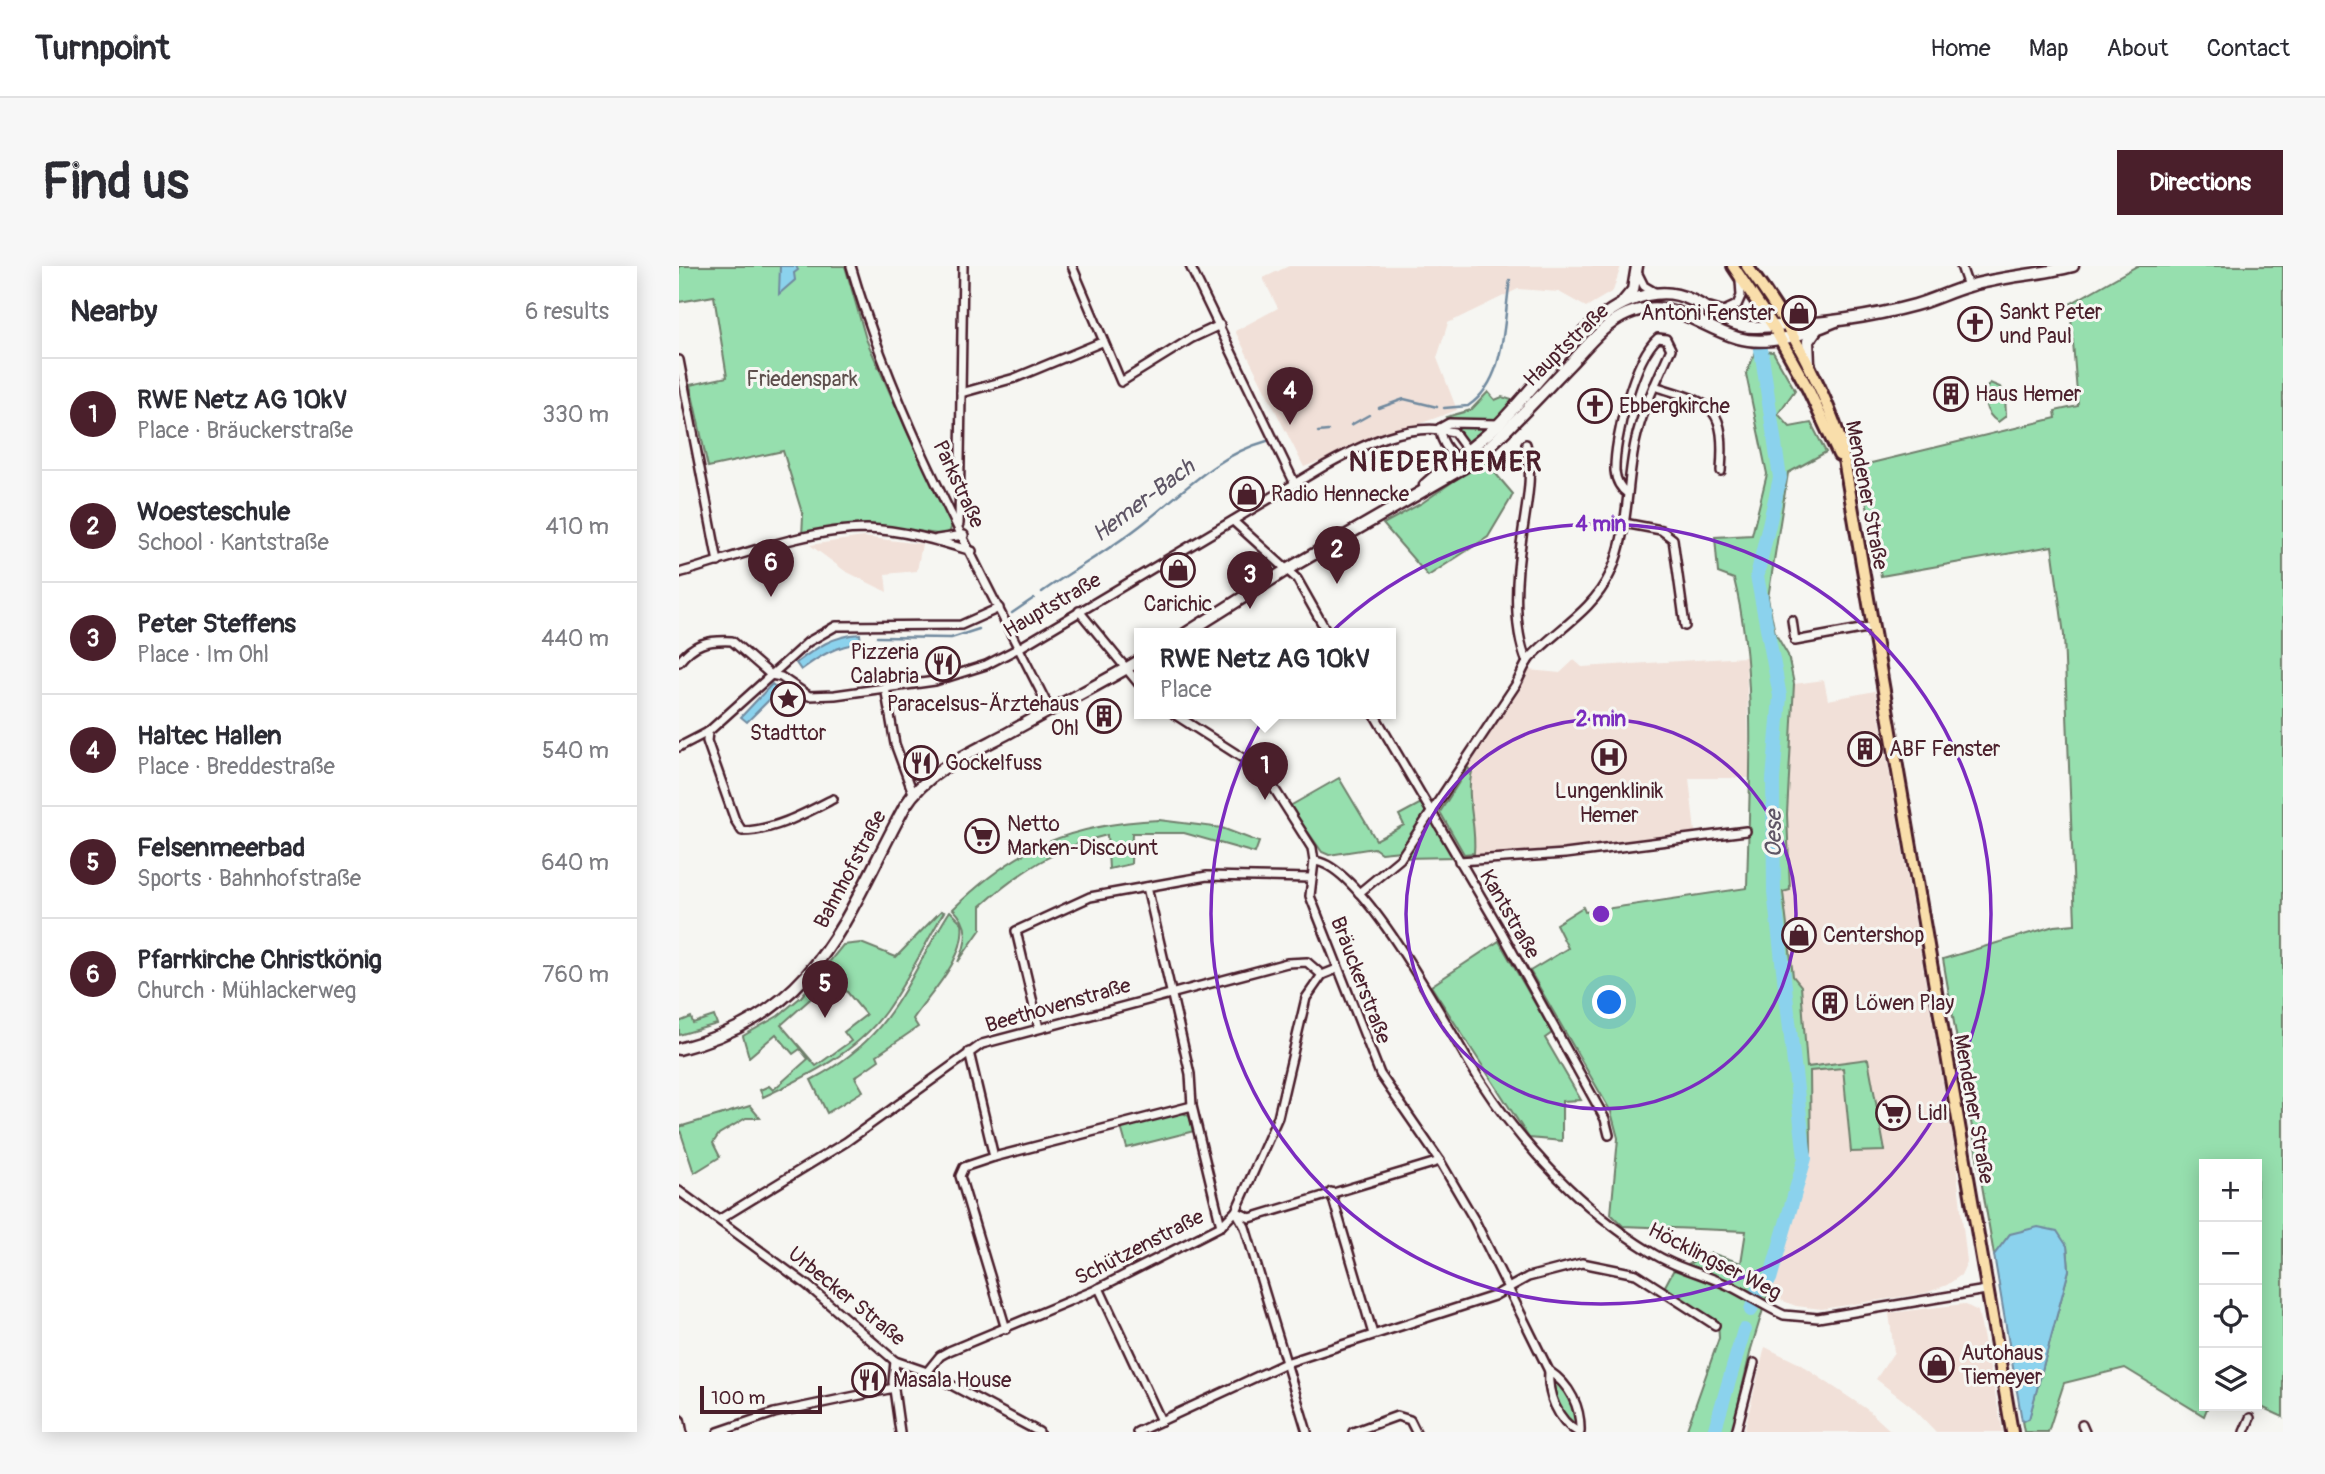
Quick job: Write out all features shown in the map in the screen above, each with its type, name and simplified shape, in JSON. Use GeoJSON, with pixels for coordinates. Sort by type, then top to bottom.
{"type":"FeatureCollection","features":[{"type":"Feature","properties":{"kind":"main road"},"geometry":{"type":"LineString","coordinates":[[1836,321],[1917,305],[1968,286],[2073,266]]}},
{"type":"Feature","properties":{"kind":"main road"},"geometry":{"type":"LineString","coordinates":[[1739,268],[1818,410],[1845,470]]}},
{"type":"Feature","properties":{"kind":"main road","name":"Mendener Straße"},"geometry":{"type":"LineString","coordinates":[[1739,268],[1792,336],[1832,414],[1841,442],[2012,1432]]}},
{"type":"Feature","properties":{"kind":"main road","name":"Hauptstraße"},"geometry":{"type":"LineString","coordinates":[[1412,497],[1468,465],[1494,443],[1602,317],[1620,305],[1633,290],[1637,269]]}},
{"type":"Feature","properties":{"kind":"main road","name":"Hauptstraße"},"geometry":{"type":"LineString","coordinates":[[1620,305],[1657,294],[1673,294],[1708,306],[1729,322],[1743,326],[1786,326],[1836,321]]}},
{"type":"Feature","properties":{"kind":"main road","name":"Hauptstraße"},"geometry":{"type":"LineString","coordinates":[[1412,497],[1468,451],[1578,348],[1627,314],[1654,308],[1678,310],[1739,339],[1792,336],[1836,321]]}},
{"type":"Feature","properties":{"kind":"main road"},"geometry":{"type":"LineString","coordinates":[[1809,368],[1808,341],[1816,330]]}},
{"type":"Feature","properties":{"kind":"main road"},"geometry":{"type":"LineString","coordinates":[[1195,628],[1288,569],[1412,497]]}},
{"type":"Feature","properties":{"kind":"main road"},"geometry":{"type":"LineString","coordinates":[[913,793],[954,763],[1134,664]]}},
{"type":"Feature","properties":{"kind":"main road","name":"Bahnhofstraße"},"geometry":{"type":"LineString","coordinates":[[679,1049],[745,1024],[800,984],[849,919],[913,793]]}},
{"type":"Feature","properties":{"kind":"main road"},"geometry":{"type":"LineString","coordinates":[[679,1421],[681,1432]]}},
{"type":"Feature","properties":{"kind":"street","name":"Parkstraße"},"geometry":{"type":"LineString","coordinates":[[851,266],[870,332],[961,531],[1050,710]]}},
{"type":"Feature","properties":{"kind":"street"},"geometry":{"type":"LineString","coordinates":[[933,540],[961,531],[963,266]]}},
{"type":"Feature","properties":{"kind":"street"},"geometry":{"type":"LineString","coordinates":[[1072,266],[1121,382],[1192,338],[1220,325]]}},
{"type":"Feature","properties":{"kind":"street"},"geometry":{"type":"LineString","coordinates":[[1190,266],[1295,484]]}},
{"type":"Feature","properties":{"kind":"street"},"geometry":{"type":"LineString","coordinates":[[1961,266],[1968,286]]}},
{"type":"Feature","properties":{"kind":"street","name":"Hauptstraße"},"geometry":{"type":"LineString","coordinates":[[1708,306],[1724,311],[1737,305],[1742,289],[1739,268]]}},
{"type":"Feature","properties":{"kind":"street","name":"Hauptstraße"},"geometry":{"type":"LineString","coordinates":[[1637,269],[1644,286],[1657,294]]}},
{"type":"Feature","properties":{"kind":"street"},"geometry":{"type":"LineString","coordinates":[[1359,893],[1400,859],[1515,686],[1527,662],[1595,599],[1610,574],[1624,523],[1636,442],[1671,344],[1666,339],[1658,338],[1651,344],[1631,391],[1615,473],[1621,489],[1628,494]]}},
{"type":"Feature","properties":{"kind":"street"},"geometry":{"type":"LineString","coordinates":[[961,393],[1015,378],[1102,342]]}},
{"type":"Feature","properties":{"kind":"street"},"geometry":{"type":"LineString","coordinates":[[679,360],[718,562]]}},
{"type":"Feature","properties":{"kind":"street"},"geometry":{"type":"LineString","coordinates":[[1654,386],[1697,398],[1713,410],[1723,450],[1721,471]]}},
{"type":"Feature","properties":{"kind":"street","name":"Hauptstraße"},"geometry":{"type":"LineString","coordinates":[[679,663],[690,648],[697,644],[732,641],[771,675],[781,677],[809,696],[935,681],[966,672],[1019,648],[1295,484],[1371,443],[1406,431],[1440,428],[1449,424],[1498,424]]}},
{"type":"Feature","properties":{"kind":"street"},"geometry":{"type":"LineString","coordinates":[[1440,428],[1454,432],[1468,451],[1468,465],[1456,460],[1440,436],[1440,428]]}},
{"type":"Feature","properties":{"kind":"street"},"geometry":{"type":"LineString","coordinates":[[1526,444],[1530,458],[1528,495],[1521,538],[1519,608],[1521,645],[1527,662]]}},
{"type":"Feature","properties":{"kind":"street"},"geometry":{"type":"LineString","coordinates":[[1233,521],[1288,569],[1324,628]]}},
{"type":"Feature","properties":{"kind":"street"},"geometry":{"type":"LineString","coordinates":[[1624,523],[1661,530],[1673,539],[1685,626]]}},
{"type":"Feature","properties":{"kind":"street"},"geometry":{"type":"LineString","coordinates":[[679,573],[843,531],[891,531],[972,551]]}},
{"type":"Feature","properties":{"kind":"street"},"geometry":{"type":"LineString","coordinates":[[679,747],[708,732],[809,642],[837,626],[961,625],[999,608]]}},
{"type":"Feature","properties":{"kind":"street"},"geometry":{"type":"LineString","coordinates":[[1080,611],[1134,679]]}},
{"type":"Feature","properties":{"kind":"street"},"geometry":{"type":"LineString","coordinates":[[1791,620],[1795,640],[1872,627]]}},
{"type":"Feature","properties":{"kind":"street"},"geometry":{"type":"LineString","coordinates":[[885,687],[895,744],[913,793]]}},
{"type":"Feature","properties":{"kind":"street"},"geometry":{"type":"LineString","coordinates":[[1182,719],[1263,771],[1312,848],[1314,861]]}},
{"type":"Feature","properties":{"kind":"street","name":"Kantstraße"},"geometry":{"type":"LineString","coordinates":[[1377,719],[1432,811],[1605,1119],[1609,1135]]}},
{"type":"Feature","properties":{"kind":"street"},"geometry":{"type":"LineString","coordinates":[[708,732],[707,741],[742,831],[755,831],[807,813],[833,799]]}},
{"type":"Feature","properties":{"kind":"street"},"geometry":{"type":"LineString","coordinates":[[1459,861],[1565,854],[1747,831]]}},
{"type":"Feature","properties":{"kind":"street","name":"Höcklingser Weg"},"geometry":{"type":"LineString","coordinates":[[1314,861],[1329,864],[1359,893],[1424,986],[1482,1084],[1533,1148],[1580,1196],[1650,1252],[1784,1315],[1818,1318],[1986,1290]]}},
{"type":"Feature","properties":{"kind":"street","name":"Bräuckerstraße"},"geometry":{"type":"LineString","coordinates":[[1314,861],[1310,896],[1380,1074],[1440,1161],[1508,1286],[1549,1371]]}},
{"type":"Feature","properties":{"kind":"street"},"geometry":{"type":"LineString","coordinates":[[1039,1028],[1016,931],[1090,898],[1207,876],[1312,878]]}},
{"type":"Feature","properties":{"kind":"street"},"geometry":{"type":"LineString","coordinates":[[1147,887],[1190,1074],[1192,1106],[1221,1226]]}},
{"type":"Feature","properties":{"kind":"street","name":"Beethovenstraße"},"geometry":{"type":"LineString","coordinates":[[720,1219],[846,1142],[982,1044],[1287,963],[1307,962],[1322,975]]}},
{"type":"Feature","properties":{"kind":"street"},"geometry":{"type":"LineString","coordinates":[[1322,975],[1337,969]]}},
{"type":"Feature","properties":{"kind":"street","name":"Schützenstraße"},"geometry":{"type":"LineString","coordinates":[[927,1373],[940,1356],[1099,1288],[1221,1226],[1236,1212],[1278,1117],[1306,998],[1322,975]]}},
{"type":"Feature","properties":{"kind":"street"},"geometry":{"type":"LineString","coordinates":[[969,1052],[994,1157]]}},
{"type":"Feature","properties":{"kind":"street"},"geometry":{"type":"LineString","coordinates":[[1006,1329],[960,1176],[964,1167],[1192,1106]]}},
{"type":"Feature","properties":{"kind":"street"},"geometry":{"type":"LineString","coordinates":[[1236,1212],[1250,1218],[1440,1161]]}},
{"type":"Feature","properties":{"kind":"street","name":"Urbecker Straße"},"geometry":{"type":"LineString","coordinates":[[679,1191],[807,1285],[895,1360],[927,1373],[1039,1432]]}},
{"type":"Feature","properties":{"kind":"street"},"geometry":{"type":"LineString","coordinates":[[1331,1192],[1373,1335]]}},
{"type":"Feature","properties":{"kind":"street"},"geometry":{"type":"LineString","coordinates":[[1236,1212],[1245,1227],[1307,1432]]}},
{"type":"Feature","properties":{"kind":"street"},"geometry":{"type":"LineString","coordinates":[[1137,1432],[1286,1363],[1494,1296],[1528,1277],[1582,1263],[1604,1265],[1636,1274],[1715,1325]]}},
{"type":"Feature","properties":{"kind":"street"},"geometry":{"type":"LineString","coordinates":[[1099,1288],[1161,1422]]}},
{"type":"Feature","properties":{"kind":"street"},"geometry":{"type":"LineString","coordinates":[[895,1360],[894,1388],[900,1432]]}},
{"type":"Feature","properties":{"kind":"street"},"geometry":{"type":"LineString","coordinates":[[1736,1432],[1754,1363]]}},
{"type":"Feature","properties":{"kind":"street"},"geometry":{"type":"LineString","coordinates":[[1549,1371],[1554,1404],[1562,1419],[1579,1432]]}},
{"type":"Feature","properties":{"kind":"street"},"geometry":{"type":"LineString","coordinates":[[1549,1371],[1563,1382],[1573,1398],[1579,1414],[1579,1432]]}},
{"type":"Feature","properties":{"kind":"street"},"geometry":{"type":"LineString","coordinates":[[718,1432],[774,1413],[894,1388]]}},
{"type":"Feature","properties":{"kind":"street"},"geometry":{"type":"LineString","coordinates":[[1353,1432],[1397,1416],[1410,1420],[1416,1432]]}},
{"type":"Feature","properties":{"kind":"street"},"geometry":{"type":"LineString","coordinates":[[2244,1432],[2250,1418]]}},
{"type":"Feature","properties":{"kind":"shaded area"},"geometry":{"type":"Polygon","coordinates":[[[1289,266],[1621,266],[1613,291],[1586,307],[1559,292],[1518,289],[1448,323],[1437,358],[1457,410],[1304,467],[1235,331],[1278,308],[1263,278],[1289,266]]]}},
{"type":"Feature","properties":{"kind":"shaded area"},"geometry":{"type":"Polygon","coordinates":[[[863,537],[922,544],[917,571],[885,574],[887,592],[845,571],[810,545],[863,537]]]}},
{"type":"Feature","properties":{"kind":"shaded area","name":"Lungenklinik Hemer"},"geometry":{"type":"Polygon","coordinates":[[[1746,657],[1750,778],[1689,778],[1695,832],[1516,855],[1464,857],[1436,807],[1481,736],[1529,670],[1560,673],[1574,660],[1582,667],[1746,657]]]}},
{"type":"Feature","properties":{"kind":"shaded area"},"geometry":{"type":"Polygon","coordinates":[[[1824,680],[1828,700],[1875,691],[1954,1146],[1967,1262],[1961,1275],[1947,1285],[1926,1293],[1822,1309],[1796,1306],[1768,1295],[1811,1152],[1810,1070],[1843,1068],[1851,1151],[1868,1059],[1807,1067],[1801,986],[1793,976],[1783,891],[1790,889],[1787,814],[1794,684],[1824,680]]]}},
{"type":"Feature","properties":{"kind":"shaded area","name":"Autohaus Tiemeyer"},"geometry":{"type":"Polygon","coordinates":[[[1964,1304],[1978,1311],[2003,1432],[1936,1432],[1912,1407],[1876,1379],[1894,1352],[1889,1313],[1964,1304]]]}},
{"type":"Feature","properties":{"kind":"shaded area"},"geometry":{"type":"Polygon","coordinates":[[[1765,1347],[1798,1363],[1868,1410],[1892,1432],[1744,1432],[1765,1347]]]}},
{"type":"Feature","properties":{"kind":"green space","name":"Friedenspark"},"geometry":{"type":"Polygon","coordinates":[[[679,266],[845,266],[866,339],[909,436],[953,523],[949,533],[944,535],[869,524],[802,536],[803,516],[783,451],[708,467],[690,385],[727,377],[714,296],[679,302],[679,266]]]}},
{"type":"Feature","properties":{"kind":"green space"},"geometry":{"type":"Polygon","coordinates":[[[2137,266],[2283,266],[2283,1417],[2262,1407],[2262,1159],[2199,1159],[2199,1411],[2206,1411],[2204,1416],[2125,1368],[2064,1383],[2048,1432],[2024,1432],[2022,1421],[2029,1418],[2069,1270],[2067,1246],[2010,1234],[1994,1255],[1943,959],[2054,926],[2075,924],[2064,635],[2052,546],[1881,576],[1859,466],[2056,418],[2055,411],[2078,406],[2070,304],[2137,266]]]}},
{"type":"Feature","properties":{"kind":"green space"},"geometry":{"type":"Polygon","coordinates":[[[1756,351],[1773,352],[1795,390],[1778,414],[1790,427],[1811,423],[1826,452],[1788,473],[1768,598],[1775,633],[1788,655],[1794,684],[1787,814],[1790,890],[1783,892],[1793,976],[1801,986],[1807,1067],[1868,1059],[1885,1151],[1851,1152],[1843,1068],[1810,1071],[1811,1152],[1751,1349],[1732,1432],[1686,1432],[1719,1338],[1718,1321],[1664,1288],[1673,1271],[1711,1253],[1741,1263],[1746,1231],[1623,1226],[1611,1214],[1618,1138],[1611,1112],[1530,971],[1568,948],[1556,924],[1583,907],[1585,912],[1747,888],[1750,733],[1746,654],[1734,579],[1718,573],[1715,537],[1752,535],[1767,474],[1746,374],[1756,351]]]}},
{"type":"Feature","properties":{"kind":"green space"},"geometry":{"type":"Polygon","coordinates":[[[1990,383],[2000,387],[2005,395],[2006,416],[1998,422],[1985,404],[1985,393],[1990,383]]]}},
{"type":"Feature","properties":{"kind":"green space"},"geometry":{"type":"Polygon","coordinates":[[[1488,392],[1495,400],[1502,397],[1515,401],[1470,447],[1446,417],[1471,410],[1488,392]]]}},
{"type":"Feature","properties":{"kind":"green space"},"geometry":{"type":"Polygon","coordinates":[[[1484,460],[1513,494],[1488,537],[1428,576],[1383,524],[1422,503],[1484,460]]]}},
{"type":"Feature","properties":{"kind":"green space"},"geometry":{"type":"Polygon","coordinates":[[[1468,768],[1472,772],[1470,791],[1474,853],[1464,854],[1440,812],[1468,768]]]}},
{"type":"Feature","properties":{"kind":"green space"},"geometry":{"type":"Polygon","coordinates":[[[1339,778],[1376,840],[1404,825],[1399,815],[1423,802],[1429,811],[1401,851],[1381,853],[1374,848],[1329,855],[1322,852],[1290,806],[1339,778]]]}},
{"type":"Feature","properties":{"kind":"green space"},"geometry":{"type":"Polygon","coordinates":[[[1432,814],[1456,857],[1403,858],[1432,814]]]}},
{"type":"Feature","properties":{"kind":"green space"},"geometry":{"type":"Polygon","coordinates":[[[1159,820],[1222,828],[1259,842],[1255,853],[1184,833],[1132,833],[1131,864],[1109,869],[1107,835],[1072,846],[1024,872],[981,906],[981,929],[958,962],[966,934],[959,915],[953,909],[999,870],[1047,843],[1072,834],[1127,822],[1159,820]]]}},
{"type":"Feature","properties":{"kind":"green space"},"geometry":{"type":"Polygon","coordinates":[[[941,911],[944,912],[902,987],[874,1026],[830,1062],[763,1097],[760,1090],[769,1086],[773,1090],[808,1059],[800,1049],[793,1054],[776,1034],[749,1057],[743,1036],[778,1016],[801,997],[843,945],[861,943],[896,957],[941,911]],[[835,977],[781,1025],[816,1066],[851,1041],[844,1032],[866,1015],[835,977]]]}},
{"type":"Feature","properties":{"kind":"green space"},"geometry":{"type":"Polygon","coordinates":[[[950,911],[962,923],[959,949],[946,974],[913,1019],[918,1027],[877,1055],[879,1060],[855,1077],[863,1091],[827,1113],[811,1080],[839,1063],[880,1027],[908,985],[950,911]]]}},
{"type":"Feature","properties":{"kind":"green space"},"geometry":{"type":"Polygon","coordinates":[[[1499,941],[1552,1033],[1545,1038],[1581,1100],[1562,1101],[1562,1141],[1529,1138],[1431,986],[1499,941]]]}},
{"type":"Feature","properties":{"kind":"green space"},"geometry":{"type":"Polygon","coordinates":[[[714,1016],[717,1024],[679,1035],[679,1022],[691,1017],[693,1023],[714,1016]]]}},
{"type":"Feature","properties":{"kind":"green space"},"geometry":{"type":"Polygon","coordinates":[[[750,1106],[760,1118],[746,1118],[719,1134],[713,1143],[720,1157],[694,1173],[679,1127],[750,1106]]]}},
{"type":"Feature","properties":{"kind":"green space"},"geometry":{"type":"Polygon","coordinates":[[[1181,1112],[1189,1116],[1194,1131],[1127,1148],[1121,1127],[1181,1112]]]}},
{"type":"Feature","properties":{"kind":"green space"},"geometry":{"type":"Polygon","coordinates":[[[1554,1376],[1573,1401],[1579,1431],[1567,1421],[1559,1408],[1550,1378],[1554,1376]]]}},
{"type":"Feature","properties":{"kind":"water"},"geometry":{"type":"Polygon","coordinates":[[[780,266],[796,266],[798,270],[794,273],[795,280],[779,294],[780,266]]]}},
{"type":"Feature","properties":{"kind":"water"},"geometry":{"type":"Polygon","coordinates":[[[860,634],[861,643],[829,652],[801,670],[796,663],[826,643],[860,634]]]}},
{"type":"Feature","properties":{"kind":"water"},"geometry":{"type":"Polygon","coordinates":[[[772,684],[779,690],[747,722],[741,717],[772,684]]]}},
{"type":"Feature","properties":{"kind":"water"},"geometry":{"type":"Polygon","coordinates":[[[2038,1227],[2057,1231],[2067,1246],[2069,1270],[2029,1419],[2022,1421],[1994,1255],[2010,1234],[2038,1227]]]}},
{"type":"Feature","properties":{"kind":"waterway","name":"Hemer-Bach"},"geometry":{"type":"LineString","coordinates":[[1444,408],[1468,406],[1481,395],[1490,381],[1501,349],[1510,280]]}},
{"type":"Feature","properties":{"kind":"waterway","name":"Oese"},"geometry":{"type":"LineString","coordinates":[[1751,1310],[1760,1283],[1770,1279],[1805,1158],[1774,892],[1773,780],[1780,696],[1757,576],[1780,478],[1761,349]]}},
{"type":"Feature","properties":{"kind":"waterway","name":"Hemer-Bach"},"geometry":{"type":"LineString","coordinates":[[1379,408],[1404,399],[1437,407]]}},
{"type":"Feature","properties":{"kind":"waterway","name":"Hemer-Bach"},"geometry":{"type":"LineString","coordinates":[[1351,425],[1369,415]]}},
{"type":"Feature","properties":{"kind":"waterway","name":"Hemer-Bach"},"geometry":{"type":"LineString","coordinates":[[1318,432],[1328,431]]}},
{"type":"Feature","properties":{"kind":"waterway","name":"Hemer-Bach"},"geometry":{"type":"LineString","coordinates":[[1042,592],[1133,531],[1217,465],[1232,455],[1267,441]]}},
{"type":"Feature","properties":{"kind":"waterway","name":"Hemer-Bach"},"geometry":{"type":"LineString","coordinates":[[1012,613],[1034,598]]}},
{"type":"Feature","properties":{"kind":"waterway","name":"Hemer-Bach"},"geometry":{"type":"LineString","coordinates":[[877,637],[951,638],[979,629]]}},
{"type":"Feature","properties":{"kind":"waterway","name":"Oese"},"geometry":{"type":"LineString","coordinates":[[1714,1432],[1744,1330]]}},
{"type":"Feature","properties":{"kind":"place","name":"Antoni Fenster"},"geometry":{"type":"Point","coordinates":[1799,313]}},
{"type":"Feature","properties":{"kind":"place","name":"Sankt Peter und Paul"},"geometry":{"type":"Point","coordinates":[1975,324]}},
{"type":"Feature","properties":{"kind":"place","name":"Haus Hemer"},"geometry":{"type":"Point","coordinates":[1951,394]}},
{"type":"Feature","properties":{"kind":"place","name":"Ebbergkirche"},"geometry":{"type":"Point","coordinates":[1595,406]}},
{"type":"Feature","properties":{"kind":"place","name":"Haltec Hallen"},"geometry":{"type":"Point","coordinates":[1290,425]}},
{"type":"Feature","properties":{"kind":"place","name":"Radio Hennecke"},"geometry":{"type":"Point","coordinates":[1247,494]}},
{"type":"Feature","properties":{"kind":"place","name":"Carichic"},"geometry":{"type":"Point","coordinates":[1178,570]}},
{"type":"Feature","properties":{"kind":"place","name":"Woesteschule"},"geometry":{"type":"Point","coordinates":[1337,584]}},
{"type":"Feature","properties":{"kind":"place","name":"Pfarrkirche Christkönig"},"geometry":{"type":"Point","coordinates":[771,597]}},
{"type":"Feature","properties":{"kind":"place","name":"Peter Steffens"},"geometry":{"type":"Point","coordinates":[1250,609]}},
{"type":"Feature","properties":{"kind":"place","name":"Pizzeria Calabria"},"geometry":{"type":"Point","coordinates":[943,664]}},
{"type":"Feature","properties":{"kind":"place","name":"Stadttor"},"geometry":{"type":"Point","coordinates":[788,699]}},
{"type":"Feature","properties":{"kind":"place","name":"Paracelsus-Ärztehaus Ohl"},"geometry":{"type":"Point","coordinates":[1104,716]}},
{"type":"Feature","properties":{"kind":"place","name":"ABF Fenster"},"geometry":{"type":"Point","coordinates":[1865,749]}},
{"type":"Feature","properties":{"kind":"place","name":"Lungenklinik Hemer"},"geometry":{"type":"Point","coordinates":[1609,757]}},
{"type":"Feature","properties":{"kind":"place","name":"Gockelfuss"},"geometry":{"type":"Point","coordinates":[921,763]}},
{"type":"Feature","properties":{"kind":"place","name":"RWE Netz AG 10kV"},"geometry":{"type":"Point","coordinates":[1265,800]}},
{"type":"Feature","properties":{"kind":"place","name":"Netto Marken-Discount"},"geometry":{"type":"Point","coordinates":[982,836]}},
{"type":"Feature","properties":{"kind":"place","name":"Centershop"},"geometry":{"type":"Point","coordinates":[1799,935]}},
{"type":"Feature","properties":{"kind":"place","name":"Löwen Play"},"geometry":{"type":"Point","coordinates":[1830,1003]}},
{"type":"Feature","properties":{"kind":"place","name":"Felsenmeerbad"},"geometry":{"type":"Point","coordinates":[825,1018]}},
{"type":"Feature","properties":{"kind":"place","name":"Lidl"},"geometry":{"type":"Point","coordinates":[1893,1113]}},
{"type":"Feature","properties":{"kind":"place","name":"Autohaus Tiemeyer"},"geometry":{"type":"Point","coordinates":[1937,1365]}},
{"type":"Feature","properties":{"kind":"place","name":"Masala House"},"geometry":{"type":"Point","coordinates":[869,1380]}},
{"type":"Feature","properties":{"kind":"district","name":"NIEDERHEMER"},"geometry":{"type":"Point","coordinates":[1446,461]}}]}
